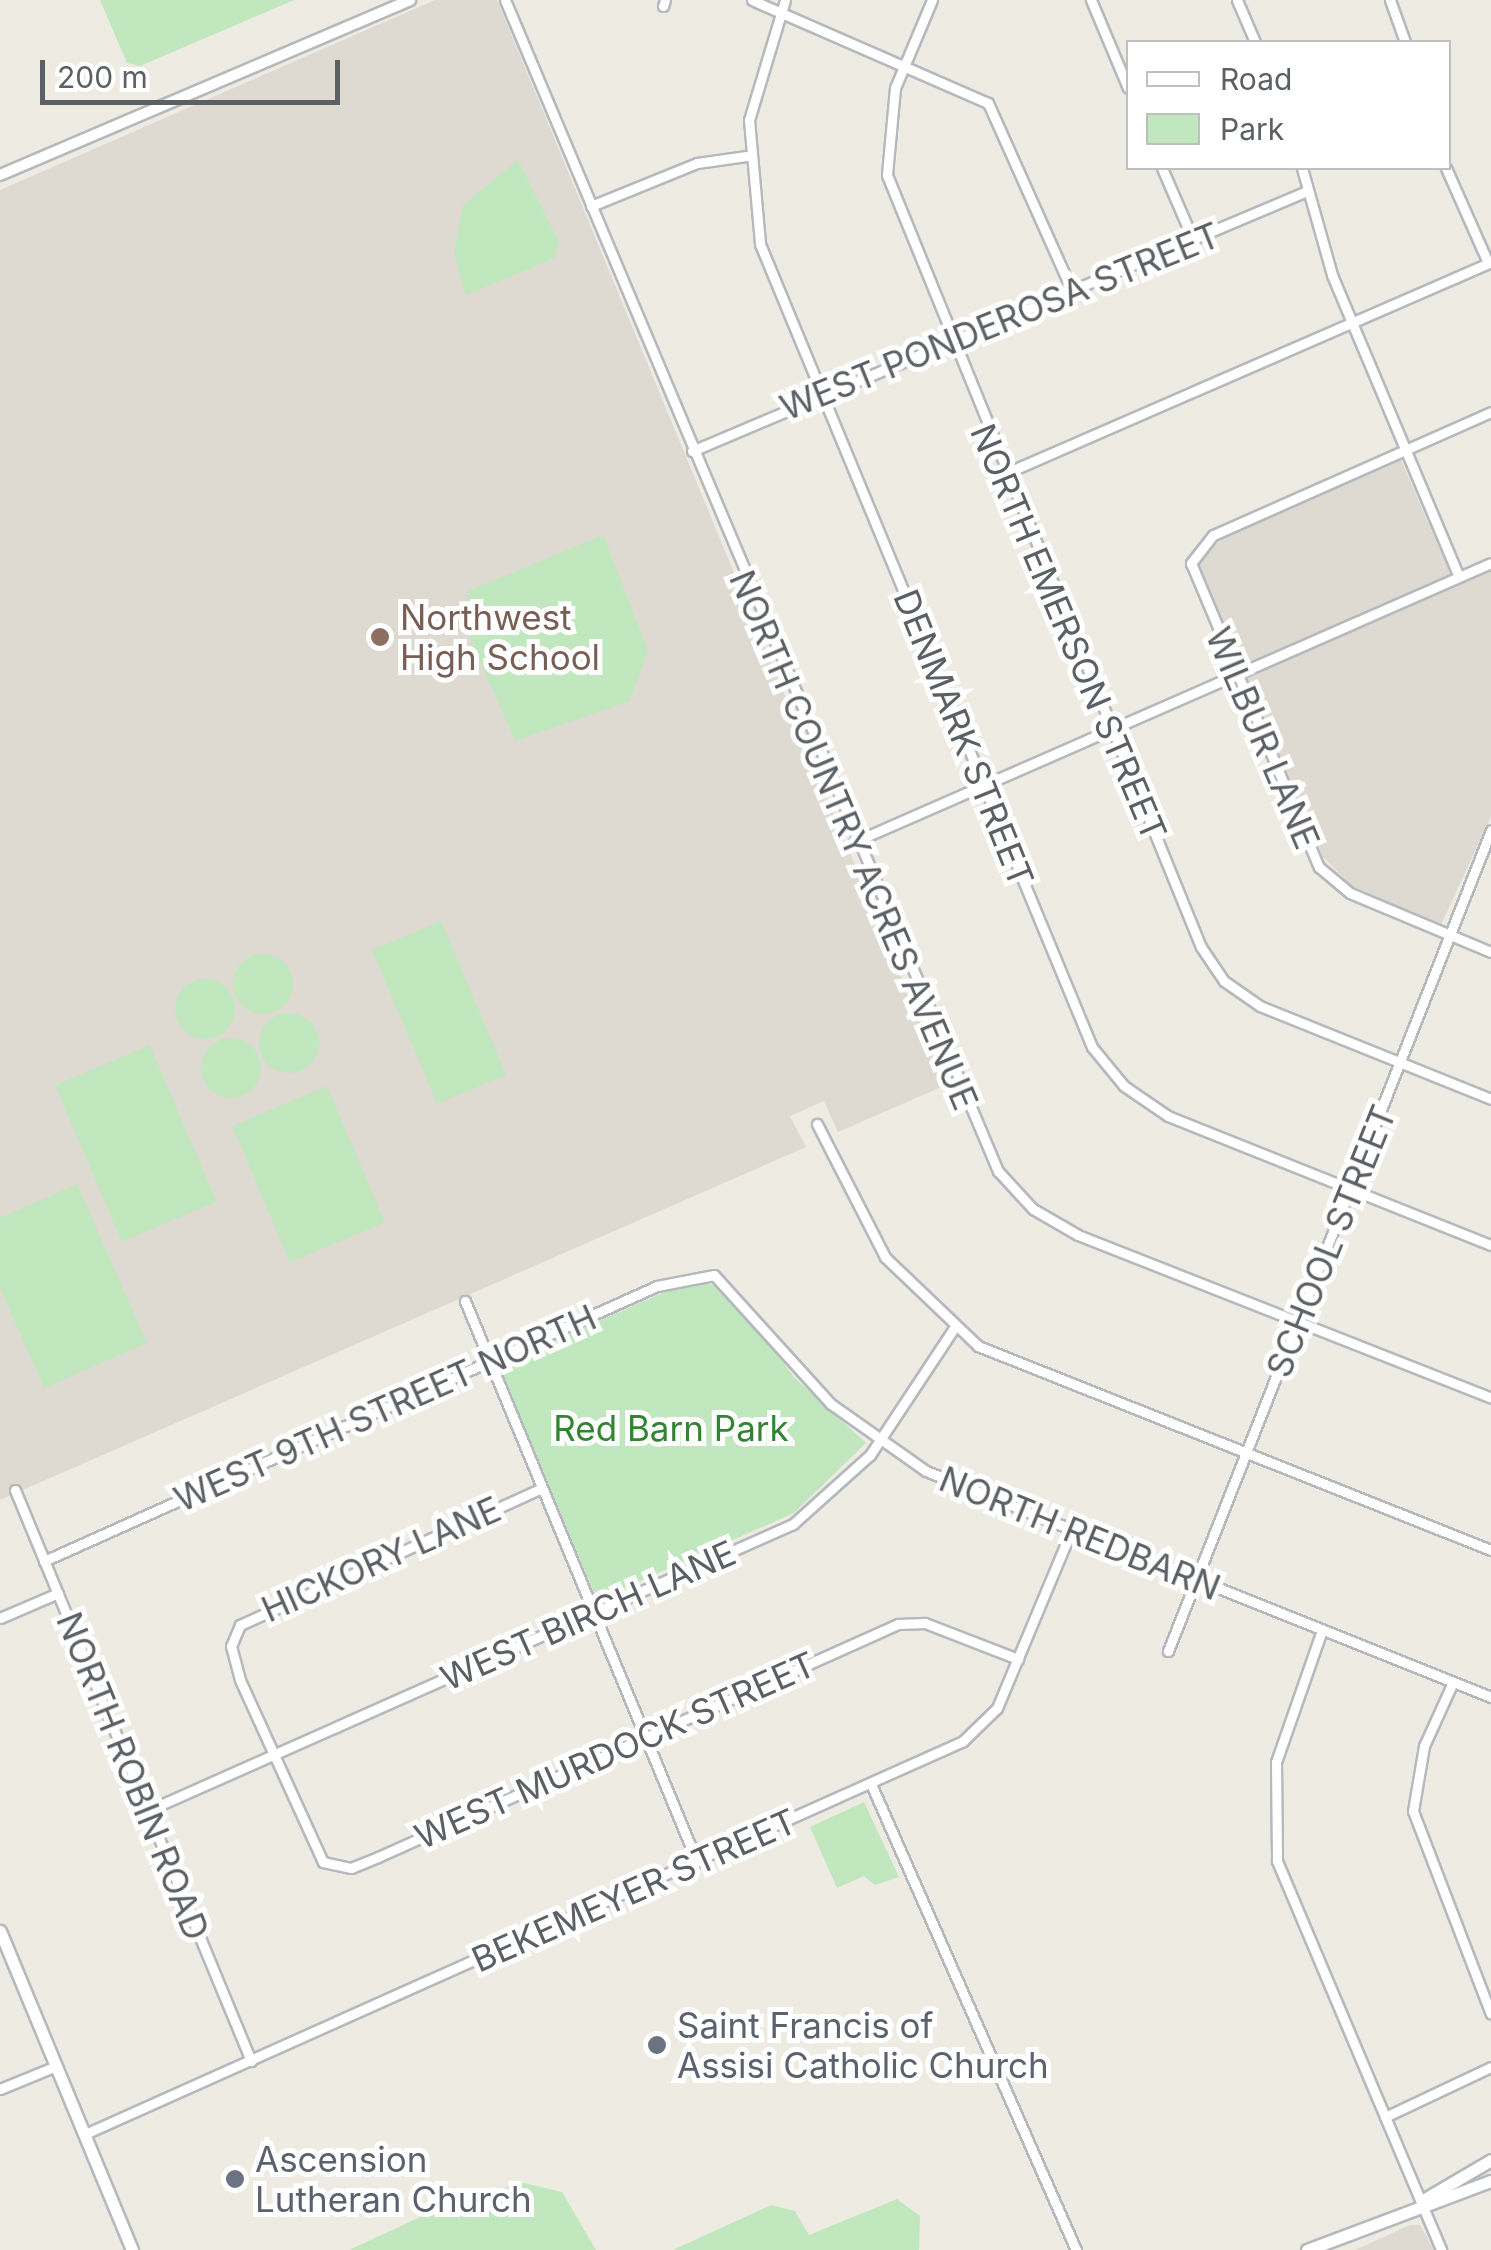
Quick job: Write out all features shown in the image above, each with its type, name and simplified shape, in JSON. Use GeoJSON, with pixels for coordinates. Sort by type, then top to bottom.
{"type":"FeatureCollection","features":[{"type":"Feature","properties":{"kind":"main road"},"geometry":{"type":"LineString","coordinates":[[0,1931],[132,2250]]}},
{"type":"Feature","properties":{"kind":"main road"},"geometry":{"type":"LineString","coordinates":[[1419,2202],[1491,2160]]}},
{"type":"Feature","properties":{"kind":"main road"},"geometry":{"type":"LineString","coordinates":[[1307,2250],[1419,2202],[1491,2181]]}},
{"type":"Feature","properties":{"kind":"street"},"geometry":{"type":"LineString","coordinates":[[0,175],[410,0]]}},
{"type":"Feature","properties":{"kind":"street","name":"NORTH COUNTRY ACRES AVENUE"},"geometry":{"type":"LineString","coordinates":[[505,0],[969,1117],[1014,1191],[1078,1234],[1491,1398]]}},
{"type":"Feature","properties":{"kind":"street"},"geometry":{"type":"LineString","coordinates":[[752,0],[904,63],[988,104],[1074,294]]}},
{"type":"Feature","properties":{"kind":"street","name":"DENMARK STREET"},"geometry":{"type":"LineString","coordinates":[[785,0],[752,93],[746,156],[760,244],[1092,1046],[1124,1086],[1168,1116],[1491,1245]]}},
{"type":"Feature","properties":{"kind":"street","name":"NORTH EMERSON STREET"},"geometry":{"type":"LineString","coordinates":[[932,0],[904,63],[888,115],[887,175],[948,337],[1201,946],[1224,981],[1260,1006],[1491,1099]]}},
{"type":"Feature","properties":{"kind":"street"},"geometry":{"type":"LineString","coordinates":[[1091,0],[1126,83]]}},
{"type":"Feature","properties":{"kind":"street"},"geometry":{"type":"LineString","coordinates":[[1237,0],[1254,40]]}},
{"type":"Feature","properties":{"kind":"street"},"geometry":{"type":"LineString","coordinates":[[1390,0],[1404,40]]}},
{"type":"Feature","properties":{"kind":"street"},"geometry":{"type":"LineString","coordinates":[[590,206],[697,163],[746,156]]}},
{"type":"Feature","properties":{"kind":"street"},"geometry":{"type":"LineString","coordinates":[[1163,170],[1194,242]]}},
{"type":"Feature","properties":{"kind":"street"},"geometry":{"type":"LineString","coordinates":[[1302,170],[1352,324],[1458,575]]}},
{"type":"Feature","properties":{"kind":"street"},"geometry":{"type":"LineString","coordinates":[[1004,474],[1490,263],[1447,170]]}},
{"type":"Feature","properties":{"kind":"street","name":"WEST PONDEROSA STREET"},"geometry":{"type":"LineString","coordinates":[[692,451],[948,337],[1074,294],[1307,191]]}},
{"type":"Feature","properties":{"kind":"street"},"geometry":{"type":"LineString","coordinates":[[1404,452],[1491,412]]}},
{"type":"Feature","properties":{"kind":"street","name":"WILBUR LANE"},"geometry":{"type":"LineString","coordinates":[[1404,452],[1201,542],[1191,563],[1234,674],[1319,867],[1350,893],[1491,952]]}},
{"type":"Feature","properties":{"kind":"street"},"geometry":{"type":"LineString","coordinates":[[854,842],[1491,563]]}},
{"type":"Feature","properties":{"kind":"street","name":"SCHOOL STREET"},"geometry":{"type":"LineString","coordinates":[[1168,1651],[1353,1190],[1491,830]]}},
{"type":"Feature","properties":{"kind":"street"},"geometry":{"type":"LineString","coordinates":[[817,1124],[886,1257],[954,1328],[1027,1372],[1491,1550]]}},
{"type":"Feature","properties":{"kind":"street","name":"WEST 9TH STREET NORTH"},"geometry":{"type":"LineString","coordinates":[[44,1561],[682,1276],[728,1282]]}},
{"type":"Feature","properties":{"kind":"street","name":"NORTH REDBARN"},"geometry":{"type":"LineString","coordinates":[[728,1282],[808,1382],[879,1440],[926,1471],[1491,1697]]}},
{"type":"Feature","properties":{"kind":"street"},"geometry":{"type":"LineString","coordinates":[[465,1301],[697,1862]]}},
{"type":"Feature","properties":{"kind":"street","name":"WEST BIRCH LANE"},"geometry":{"type":"LineString","coordinates":[[149,1810],[793,1524],[836,1494],[879,1440],[954,1328]]}},
{"type":"Feature","properties":{"kind":"street","name":"HICKORY LANE"},"geometry":{"type":"LineString","coordinates":[[270,1756],[232,1658],[240,1625],[542,1488]]}},
{"type":"Feature","properties":{"kind":"street","name":"NORTH ROBIN ROAD"},"geometry":{"type":"LineString","coordinates":[[15,1490],[250,2062]]}},
{"type":"Feature","properties":{"kind":"street","name":"BEKEMEYER STREET"},"geometry":{"type":"LineString","coordinates":[[84,2134],[871,1784],[975,1733],[1018,1658],[1071,1532]]}},
{"type":"Feature","properties":{"kind":"street"},"geometry":{"type":"LineString","coordinates":[[0,1618],[58,1593]]}},
{"type":"Feature","properties":{"kind":"street","name":"WEST MURDOCK STREET"},"geometry":{"type":"LineString","coordinates":[[270,1756],[316,1854],[351,1868],[910,1621],[1018,1658]]}},
{"type":"Feature","properties":{"kind":"street"},"geometry":{"type":"LineString","coordinates":[[1322,1630],[1276,1762],[1277,1861],[1441,2250]]}},
{"type":"Feature","properties":{"kind":"street"},"geometry":{"type":"LineString","coordinates":[[1452,1682],[1424,1746],[1413,1811],[1419,1846],[1491,2014]]}},
{"type":"Feature","properties":{"kind":"street"},"geometry":{"type":"LineString","coordinates":[[871,1784],[1076,2250]]}},
{"type":"Feature","properties":{"kind":"street"},"geometry":{"type":"LineString","coordinates":[[5,2087],[56,2066]]}},
{"type":"Feature","properties":{"kind":"street"},"geometry":{"type":"LineString","coordinates":[[1385,2117],[1491,2067]]}},
{"type":"Feature","properties":{"kind":"shaded area","name":"Northwest High School"},"geometry":{"type":"Polygon","coordinates":[[[435,0],[497,0],[946,1085],[838,1132],[824,1101],[790,1116],[806,1147],[0,1500],[0,190],[435,0]]]}},
{"type":"Feature","properties":{"kind":"shaded area"},"geometry":{"type":"Polygon","coordinates":[[[1401,460],[1454,582],[1491,570],[1491,816],[1441,925],[1352,886],[1323,857],[1198,561],[1225,536],[1401,460]]]}},
{"type":"Feature","properties":{"kind":"shaded area"},"geometry":{"type":"Polygon","coordinates":[[[1410,2225],[1420,2225],[1434,2250],[1355,2250],[1410,2225]]]}},
{"type":"Feature","properties":{"kind":"green space"},"geometry":{"type":"Polygon","coordinates":[[[100,0],[294,0],[140,66],[127,63],[100,0]]]}},
{"type":"Feature","properties":{"kind":"green space"},"geometry":{"type":"Polygon","coordinates":[[[518,160],[559,242],[555,258],[466,295],[454,253],[463,205],[518,160]]]}},
{"type":"Feature","properties":{"kind":"green space"},"geometry":{"type":"Polygon","coordinates":[[[603,535],[648,650],[630,701],[515,741],[463,622],[468,591],[603,535]]]}},
{"type":"Feature","properties":{"kind":"green space"},"geometry":{"type":"Polygon","coordinates":[[[441,921],[506,1075],[437,1104],[372,950],[441,921]]]}},
{"type":"Feature","properties":{"kind":"green space"},"geometry":{"type":"Polygon","coordinates":[[[263,954],[285,962],[293,984],[285,1006],[263,1014],[241,1006],[233,984],[241,962],[263,954]]]}},
{"type":"Feature","properties":{"kind":"green space"},"geometry":{"type":"Polygon","coordinates":[[[205,979],[226,988],[235,1009],[226,1030],[205,1039],[184,1030],[175,1009],[184,988],[205,979]]]}},
{"type":"Feature","properties":{"kind":"green space"},"geometry":{"type":"Polygon","coordinates":[[[289,1013],[310,1022],[319,1043],[310,1064],[289,1073],[268,1064],[259,1043],[268,1022],[289,1013]]]}},
{"type":"Feature","properties":{"kind":"green space"},"geometry":{"type":"Polygon","coordinates":[[[231,1038],[252,1047],[261,1068],[252,1089],[231,1098],[210,1089],[201,1068],[210,1047],[231,1038]]]}},
{"type":"Feature","properties":{"kind":"green space"},"geometry":{"type":"Polygon","coordinates":[[[150,1045],[216,1201],[122,1242],[55,1085],[150,1045]]]}},
{"type":"Feature","properties":{"kind":"green space"},"geometry":{"type":"Polygon","coordinates":[[[327,1086],[385,1222],[290,1262],[232,1126],[327,1086]]]}},
{"type":"Feature","properties":{"kind":"green space"},"geometry":{"type":"Polygon","coordinates":[[[77,1184],[147,1343],[44,1388],[0,1288],[0,1218],[77,1184]]]}},
{"type":"Feature","properties":{"kind":"green space","name":"Red Barn Park"},"geometry":{"type":"Polygon","coordinates":[[[692,1280],[729,1289],[794,1377],[866,1443],[794,1513],[597,1600],[499,1365],[692,1280]]]}},
{"type":"Feature","properties":{"kind":"green space"},"geometry":{"type":"Polygon","coordinates":[[[864,1802],[899,1877],[875,1885],[864,1876],[837,1888],[810,1827],[864,1802]]]}},
{"type":"Feature","properties":{"kind":"green space"},"geometry":{"type":"Polygon","coordinates":[[[524,2183],[562,2192],[596,2250],[349,2250],[466,2196],[524,2183]]]}},
{"type":"Feature","properties":{"kind":"green space"},"geometry":{"type":"Polygon","coordinates":[[[897,2199],[920,2216],[919,2250],[673,2250],[771,2205],[795,2211],[809,2235],[897,2199]]]}},
{"type":"Feature","properties":{"kind":"place","name":"Northwest High School"},"geometry":{"type":"Point","coordinates":[380,637]}},
{"type":"Feature","properties":{"kind":"place","name":"Saint Francis of Assisi Catholic Church"},"geometry":{"type":"Point","coordinates":[657,2045]}},
{"type":"Feature","properties":{"kind":"place","name":"Ascension Lutheran Church"},"geometry":{"type":"Point","coordinates":[235,2179]}}]}
